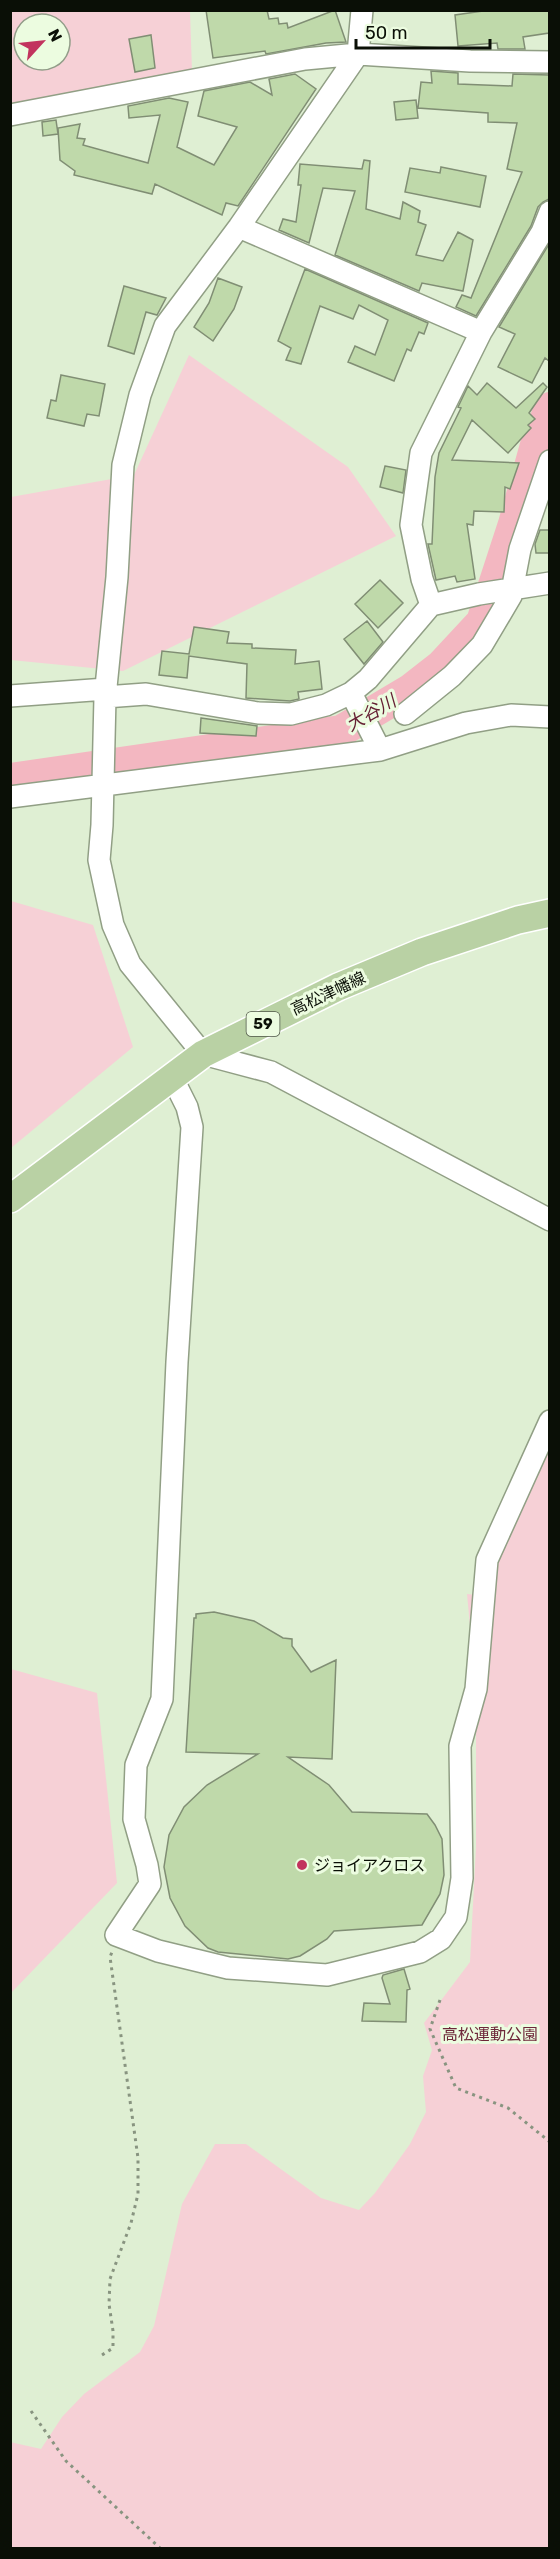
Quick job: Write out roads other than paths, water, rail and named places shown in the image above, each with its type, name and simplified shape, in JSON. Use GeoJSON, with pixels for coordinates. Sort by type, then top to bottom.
{"type":"FeatureCollection","features":[{"type":"Feature","properties":{"kind":"main road","name":"高松津幡線"},"geometry":{"type":"LineString","coordinates":[[10,1199],[203,1054],[338,987],[422,952],[549,913]]}},
{"type":"Feature","properties":{"kind":"street"},"geometry":{"type":"LineString","coordinates":[[362,10],[358,54],[239,227],[165,326],[140,395],[123,465],[117,577],[106,693],[99,860],[113,925],[130,964],[203,1054],[271,1072],[549,1220]]}},
{"type":"Feature","properties":{"kind":"street"},"geometry":{"type":"LineString","coordinates":[[10,115],[305,59],[358,54],[470,61],[549,62]]}},
{"type":"Feature","properties":{"kind":"street"},"geometry":{"type":"LineString","coordinates":[[431,606],[422,579],[411,525],[421,453],[481,332],[542,232],[549,212]]}},
{"type":"Feature","properties":{"kind":"street"},"geometry":{"type":"LineString","coordinates":[[239,227],[481,332]]}},
{"type":"Feature","properties":{"kind":"street"},"geometry":{"type":"LineString","coordinates":[[405,714],[452,676],[482,645],[512,596],[510,589],[520,549],[549,461]]}},
{"type":"Feature","properties":{"kind":"street"},"geometry":{"type":"LineString","coordinates":[[10,696],[146,694],[258,713],[291,714],[354,700],[368,679],[431,606],[479,594],[549,583]]}},
{"type":"Feature","properties":{"kind":"street"},"geometry":{"type":"LineString","coordinates":[[354,700],[378,746]]}},
{"type":"Feature","properties":{"kind":"street"},"geometry":{"type":"LineString","coordinates":[[10,797],[378,746],[466,723],[511,716],[549,717]]}},
{"type":"Feature","properties":{"kind":"street"},"geometry":{"type":"LineString","coordinates":[[172,1077],[187,1107],[192,1127],[177,1362],[162,1699],[136,1765],[134,1819],[150,1884],[116,1935],[158,1951],[228,1968],[327,1975],[420,1952],[441,1939],[456,1917],[462,1878],[460,1746],[476,1689],[487,1560],[549,1421]]}},
{"type":"Feature","properties":{"kind":"waterway","name":"大谷川"},"geometry":{"type":"LineString","coordinates":[[10,779],[341,731],[410,690],[442,665],[482,622],[514,524],[536,445],[550,408]]}},
{"type":"Feature","properties":{"kind":"place","name":"ジョイアクロス"},"geometry":{"type":"Point","coordinates":[302,1865]}},
{"type":"Feature","properties":{"kind":"park label","name":"高松運動公園"},"geometry":{"type":"Point","coordinates":[490,2034]}}]}
